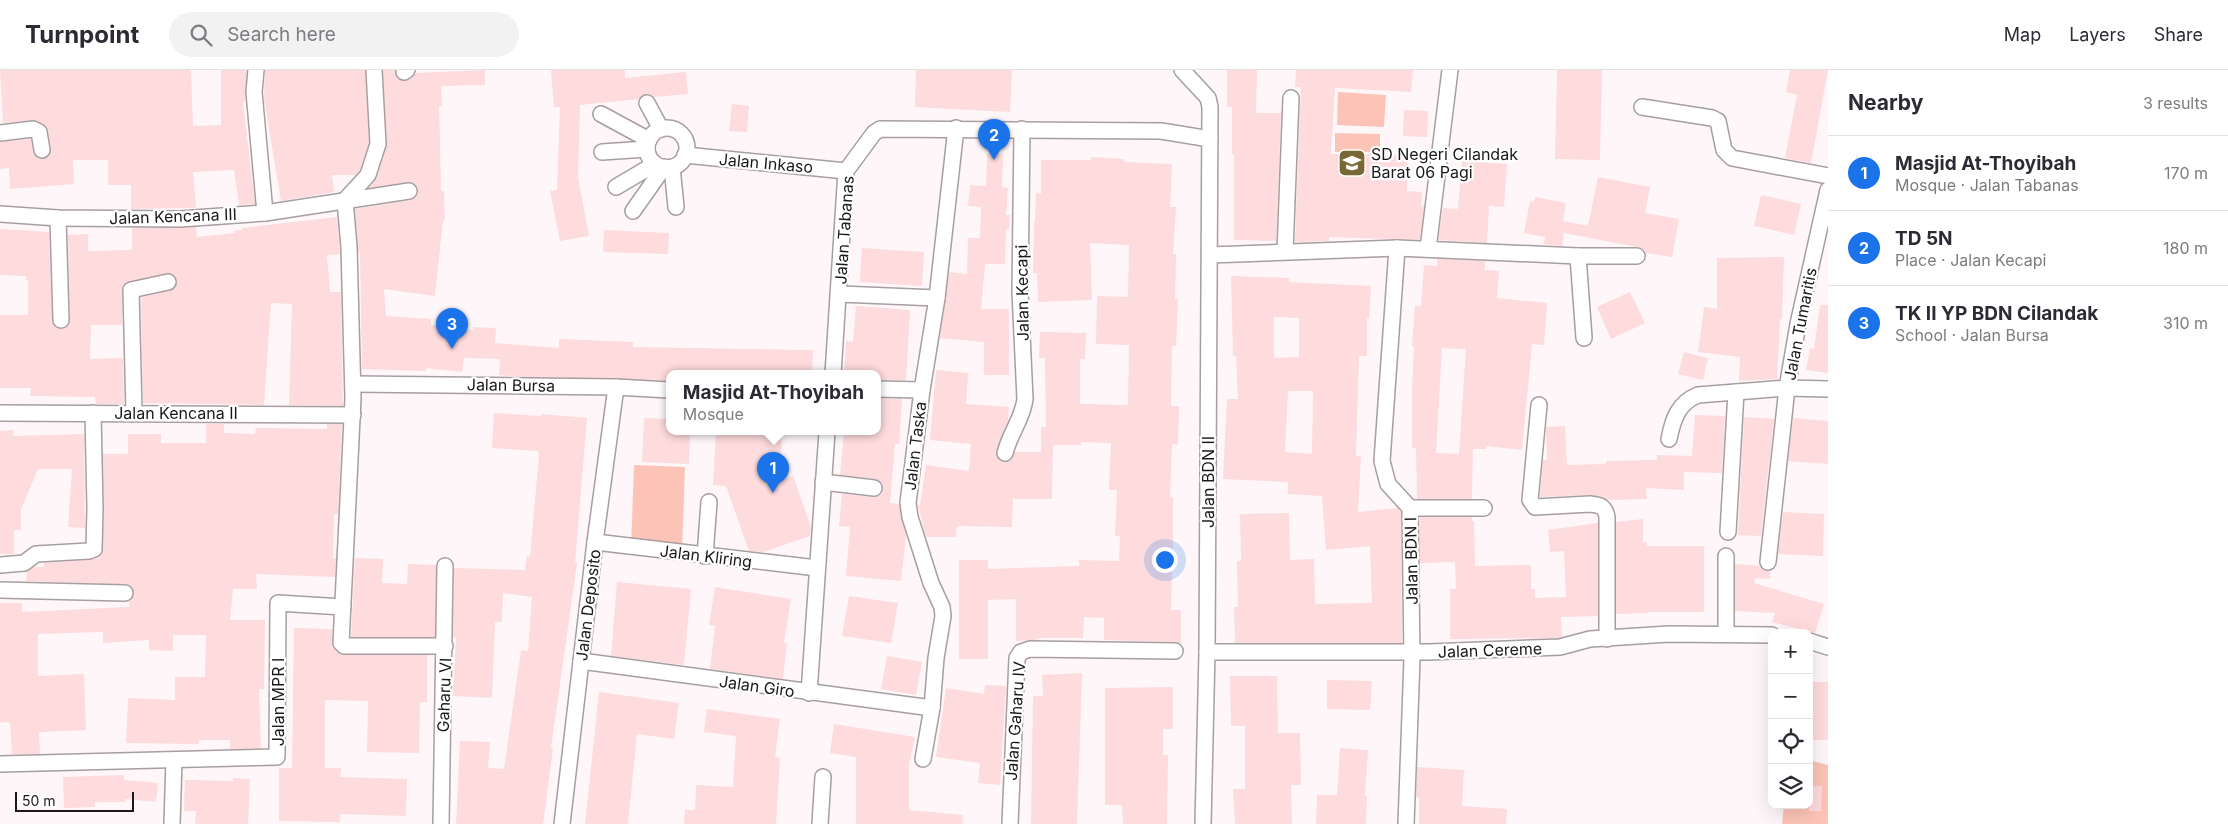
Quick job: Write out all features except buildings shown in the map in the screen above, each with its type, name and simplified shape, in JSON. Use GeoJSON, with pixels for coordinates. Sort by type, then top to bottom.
{"type":"FeatureCollection","features":[{"type":"Feature","properties":{"kind":"street"},"geometry":{"type":"LineString","coordinates":[[256,70],[254,92],[265,213]]}},
{"type":"Feature","properties":{"kind":"street"},"geometry":{"type":"LineString","coordinates":[[374,70],[378,144],[368,175],[344,200],[349,247],[353,415],[342,643],[344,646],[445,646]]}},
{"type":"Feature","properties":{"kind":"street","name":"Jalan BDN II"},"geometry":{"type":"LineString","coordinates":[[1182,70],[1210,102],[1207,652],[1204,824]]}},
{"type":"Feature","properties":{"kind":"street"},"geometry":{"type":"LineString","coordinates":[[1428,249],[1450,70]]}},
{"type":"Feature","properties":{"kind":"street"},"geometry":{"type":"LineString","coordinates":[[1286,251],[1291,98]]}},
{"type":"Feature","properties":{"kind":"street"},"geometry":{"type":"LineString","coordinates":[[647,103],[661,129]]}},
{"type":"Feature","properties":{"kind":"street"},"geometry":{"type":"LineString","coordinates":[[1642,107],[1712,118],[1718,121],[1724,150],[1732,158],[1828,176]]}},
{"type":"Feature","properties":{"kind":"street"},"geometry":{"type":"LineString","coordinates":[[601,114],[648,144]]}},
{"type":"Feature","properties":{"kind":"street"},"geometry":{"type":"LineString","coordinates":[[616,187],[664,166],[680,162],[685,155],[687,147],[684,138],[670,128],[661,129],[654,133],[648,144],[649,157],[664,166],[676,207]]}},
{"type":"Feature","properties":{"kind":"street","name":"Jalan Tabanas"},"geometry":{"type":"LineString","coordinates":[[833,370],[840,294],[846,170],[874,133],[880,129],[956,128],[1161,132],[1210,139]]}},
{"type":"Feature","properties":{"kind":"street","name":"Jalan Taska"},"geometry":{"type":"LineString","coordinates":[[922,759],[932,708],[936,658],[943,616],[942,607],[931,583],[910,517],[908,503],[922,390],[937,298],[956,128]]}},
{"type":"Feature","properties":{"kind":"street"},"geometry":{"type":"LineString","coordinates":[[0,133],[33,129],[39,132],[42,150]]}},
{"type":"Feature","properties":{"kind":"street","name":"Jalan Kecapi"},"geometry":{"type":"LineString","coordinates":[[1005,453],[1010,436],[1021,415],[1025,399],[1020,292],[1022,130]]}},
{"type":"Feature","properties":{"kind":"street"},"geometry":{"type":"LineString","coordinates":[[602,152],[648,144]]}},
{"type":"Feature","properties":{"kind":"street","name":"Jalan Inkaso"},"geometry":{"type":"LineString","coordinates":[[685,155],[846,170]]}},
{"type":"Feature","properties":{"kind":"street"},"geometry":{"type":"LineString","coordinates":[[633,211],[664,166]]}},
{"type":"Feature","properties":{"kind":"street","name":"Jalan Tumaritis"},"geometry":{"type":"LineString","coordinates":[[1828,190],[1822,246],[1798,324],[1786,388],[1828,389]]}},
{"type":"Feature","properties":{"kind":"street","name":"Jalan Kencana III"},"geometry":{"type":"LineString","coordinates":[[0,214],[58,218],[180,219],[265,213],[409,191]]}},
{"type":"Feature","properties":{"kind":"street"},"geometry":{"type":"LineString","coordinates":[[58,218],[61,320]]}},
{"type":"Feature","properties":{"kind":"street"},"geometry":{"type":"LineString","coordinates":[[1210,255],[1397,248],[1578,256],[1637,256]]}},
{"type":"Feature","properties":{"kind":"street","name":"Jalan BDN I"},"geometry":{"type":"LineString","coordinates":[[1397,248],[1382,461],[1388,484],[1410,508],[1412,652],[1406,824]]}},
{"type":"Feature","properties":{"kind":"street"},"geometry":{"type":"LineString","coordinates":[[1578,256],[1584,338]]}},
{"type":"Feature","properties":{"kind":"street"},"geometry":{"type":"LineString","coordinates":[[134,413],[131,290],[168,282]]}},
{"type":"Feature","properties":{"kind":"street"},"geometry":{"type":"LineString","coordinates":[[840,294],[937,298]]}},
{"type":"Feature","properties":{"kind":"street","name":"Jalan Bursa"},"geometry":{"type":"LineString","coordinates":[[353,384],[616,387],[666,390]]}},
{"type":"Feature","properties":{"kind":"street","name":"Jalan Deposito"},"geometry":{"type":"LineString","coordinates":[[562,824],[595,542],[616,387]]}},
{"type":"Feature","properties":{"kind":"street"},"geometry":{"type":"LineString","coordinates":[[1669,439],[1679,408],[1688,399],[1698,395],[1786,388],[1768,562]]}},
{"type":"Feature","properties":{"kind":"street"},"geometry":{"type":"LineString","coordinates":[[881,389],[922,390]]}},
{"type":"Feature","properties":{"kind":"street"},"geometry":{"type":"LineString","coordinates":[[1728,532],[1736,392]]}},
{"type":"Feature","properties":{"kind":"street"},"geometry":{"type":"LineString","coordinates":[[1540,405],[1530,500],[1536,507],[1590,504],[1599,505],[1605,509],[1607,516],[1607,639]]}},
{"type":"Feature","properties":{"kind":"street","name":"Jalan Kencana II"},"geometry":{"type":"LineString","coordinates":[[0,413],[353,415]]}},
{"type":"Feature","properties":{"kind":"street"},"geometry":{"type":"LineString","coordinates":[[0,565],[24,563],[36,554],[89,552],[94,549],[96,508],[93,413]]}},
{"type":"Feature","properties":{"kind":"street"},"geometry":{"type":"LineString","coordinates":[[809,693],[816,568],[827,435]]}},
{"type":"Feature","properties":{"kind":"street"},"geometry":{"type":"LineString","coordinates":[[823,482],[874,488]]}},
{"type":"Feature","properties":{"kind":"street"},"geometry":{"type":"LineString","coordinates":[[705,556],[709,502]]}},
{"type":"Feature","properties":{"kind":"street"},"geometry":{"type":"LineString","coordinates":[[1410,508],[1484,508]]}},
{"type":"Feature","properties":{"kind":"street","name":"Jalan Kliring"},"geometry":{"type":"LineString","coordinates":[[595,542],[816,568]]}},
{"type":"Feature","properties":{"kind":"street"},"geometry":{"type":"LineString","coordinates":[[1726,556],[1726,634]]}},
{"type":"Feature","properties":{"kind":"street","name":"Gaharu VI"},"geometry":{"type":"LineString","coordinates":[[441,824],[446,566]]}},
{"type":"Feature","properties":{"kind":"street"},"geometry":{"type":"LineString","coordinates":[[0,590],[125,593]]}},
{"type":"Feature","properties":{"kind":"street","name":"Jalan MPR I"},"geometry":{"type":"LineString","coordinates":[[0,764],[278,756],[278,603],[343,607]]}},
{"type":"Feature","properties":{"kind":"street","name":"Jalan Cereme"},"geometry":{"type":"LineString","coordinates":[[1207,652],[1412,652],[1560,647],[1590,639],[1648,635],[1768,635]]}},
{"type":"Feature","properties":{"kind":"street"},"geometry":{"type":"LineString","coordinates":[[1813,642],[1828,647]]}},
{"type":"Feature","properties":{"kind":"street","name":"Jalan Gaharu IV"},"geometry":{"type":"LineString","coordinates":[[1010,824],[1017,658],[1021,652],[1030,649],[1175,651]]}},
{"type":"Feature","properties":{"kind":"street","name":"Jalan Giro"},"geometry":{"type":"LineString","coordinates":[[581,662],[932,708]]}},
{"type":"Feature","properties":{"kind":"street"},"geometry":{"type":"LineString","coordinates":[[172,824],[174,760]]}},
{"type":"Feature","properties":{"kind":"street"},"geometry":{"type":"LineString","coordinates":[[820,824],[823,777]]}},
{"type":"Feature","properties":{"kind":"shaded area"},"geometry":{"type":"Polygon","coordinates":[[[1338,92],[1386,95],[1384,127],[1337,125],[1338,92]]]}},
{"type":"Feature","properties":{"kind":"shaded area"},"geometry":{"type":"Polygon","coordinates":[[[1335,133],[1380,134],[1380,152],[1335,152],[1335,133]]]}},
{"type":"Feature","properties":{"kind":"shaded area"},"geometry":{"type":"Polygon","coordinates":[[[634,465],[685,467],[682,550],[631,548],[634,465]]]}},
{"type":"Feature","properties":{"kind":"shaded area"},"geometry":{"type":"Polygon","coordinates":[[[1813,761],[1828,765],[1828,824],[1782,824],[1784,809],[1813,809],[1813,761]]]}},
{"type":"Feature","properties":{"kind":"place","name":"TD 5N"},"geometry":{"type":"Point","coordinates":[994,160]}},
{"type":"Feature","properties":{"kind":"place","name":"SD Negeri Cilandak Barat 06 Pagi"},"geometry":{"type":"Point","coordinates":[1352,163]}},
{"type":"Feature","properties":{"kind":"place","name":"TK II YP BDN Cilandak"},"geometry":{"type":"Point","coordinates":[452,349]}},
{"type":"Feature","properties":{"kind":"place","name":"Masjid At-Thoyibah"},"geometry":{"type":"Point","coordinates":[773,493]}}]}
